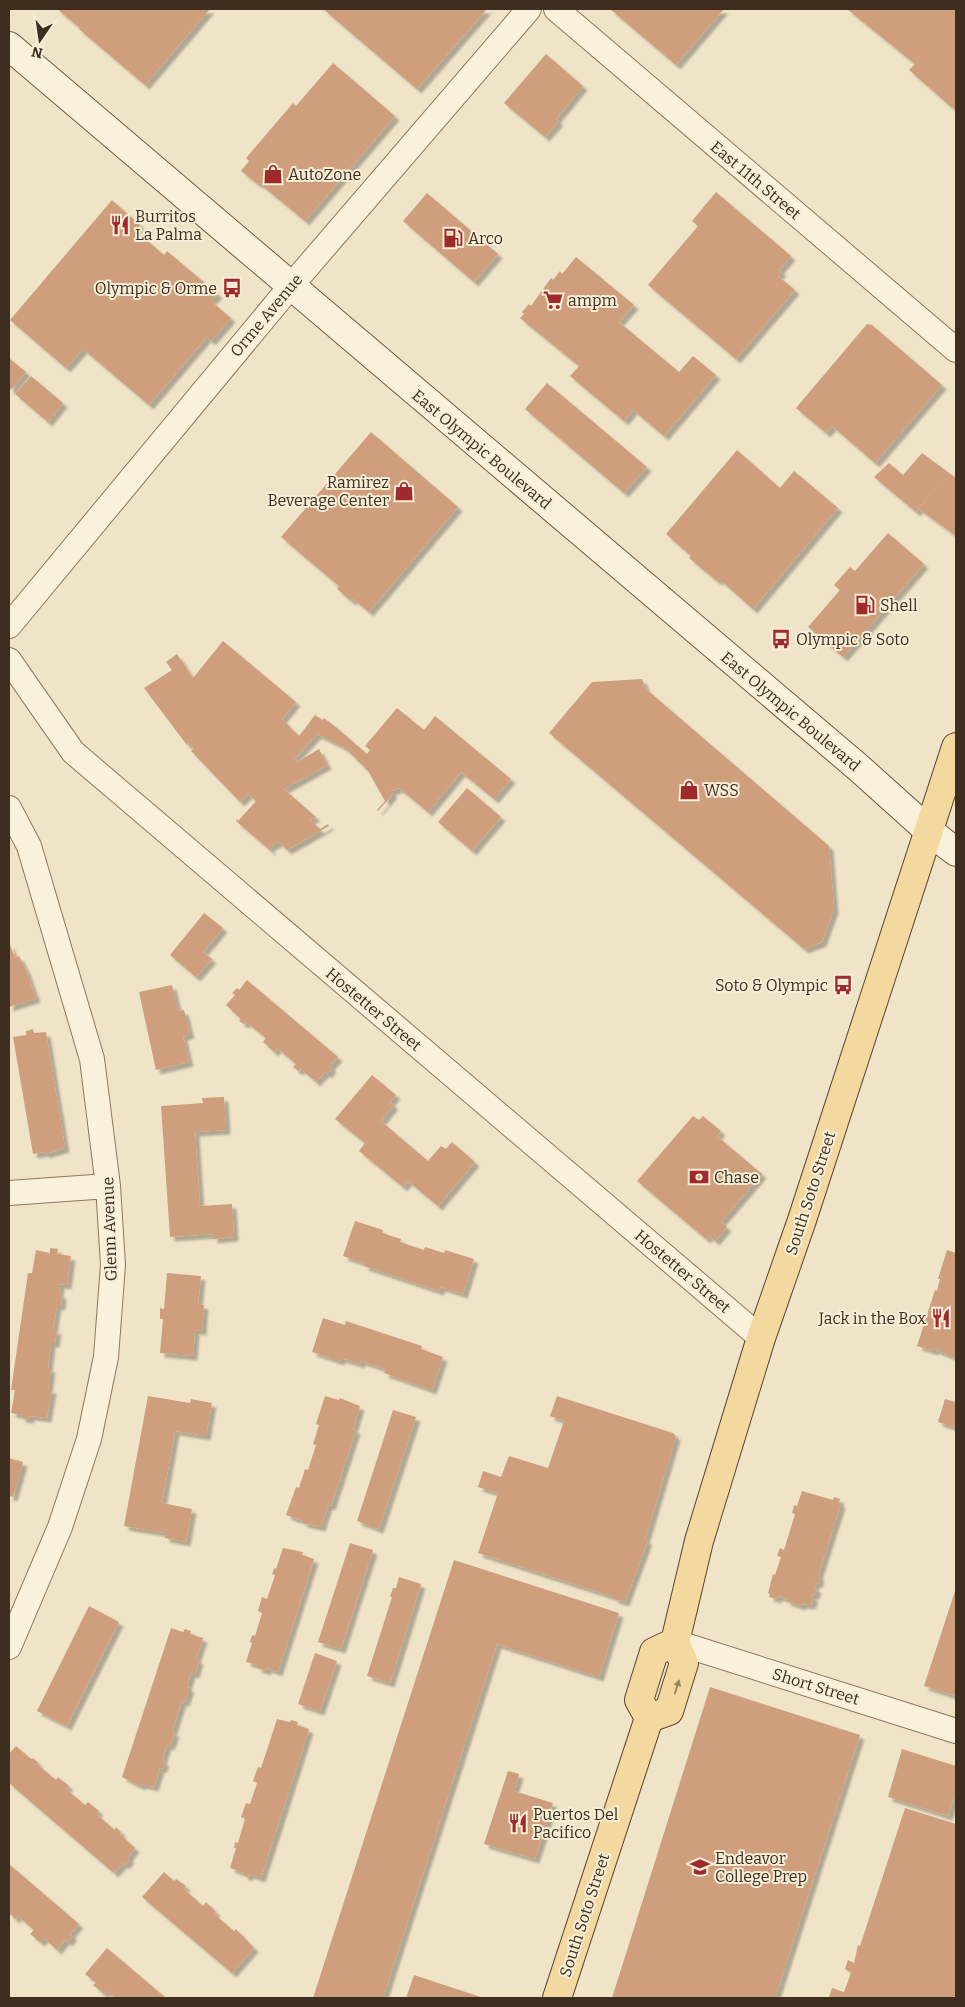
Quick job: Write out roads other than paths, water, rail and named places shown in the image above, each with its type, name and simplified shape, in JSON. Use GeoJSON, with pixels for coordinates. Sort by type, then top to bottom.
{"type":"FeatureCollection","features":[{"type":"Feature","properties":{"kind":"main road","name":"East Olympic Boulevard"},"geometry":{"type":"LineString","coordinates":[[9,46],[832,746],[929,831],[956,852]]}},
{"type":"Feature","properties":{"kind":"main road","name":"South Soto Street"},"geometry":{"type":"LineString","coordinates":[[557,1998],[649,1718],[639,1700],[652,1658],[654,1652],[675,1642],[699,1541],[761,1338],[802,1220],[956,747]]}},
{"type":"Feature","properties":{"kind":"street","name":"Orme Avenue"},"geometry":{"type":"LineString","coordinates":[[9,626],[290,286],[529,9]]}},
{"type":"Feature","properties":{"kind":"street","name":"East 11th Street"},"geometry":{"type":"LineString","coordinates":[[556,9],[956,350]]}},
{"type":"Feature","properties":{"kind":"street","name":"Hostetter Street"},"geometry":{"type":"LineString","coordinates":[[9,660],[73,752],[761,1338]]}},
{"type":"Feature","properties":{"kind":"street","name":"Glenn Avenue"},"geometry":{"type":"LineString","coordinates":[[9,808],[29,846],[92,1059],[108,1186],[113,1265],[106,1357],[89,1440],[60,1527],[9,1648]]}},
{"type":"Feature","properties":{"kind":"street"},"geometry":{"type":"LineString","coordinates":[[9,1193],[108,1186]]}},
{"type":"Feature","properties":{"kind":"street","name":"Short Street"},"geometry":{"type":"LineString","coordinates":[[675,1642],[956,1731]]}},
{"type":"Feature","properties":{"kind":"place","name":"AutoZone"},"geometry":{"type":"Point","coordinates":[273,174]}},
{"type":"Feature","properties":{"kind":"place","name":"Burritos La Palma"},"geometry":{"type":"Point","coordinates":[120,225]}},
{"type":"Feature","properties":{"kind":"place","name":"Arco"},"geometry":{"type":"Point","coordinates":[453,238]}},
{"type":"Feature","properties":{"kind":"place","name":"Olympic & Orme"},"geometry":{"type":"Point","coordinates":[232,288]}},
{"type":"Feature","properties":{"kind":"place","name":"ampm"},"geometry":{"type":"Point","coordinates":[553,300]}},
{"type":"Feature","properties":{"kind":"place","name":"Ramirez Beverage Center"},"geometry":{"type":"Point","coordinates":[404,491]}},
{"type":"Feature","properties":{"kind":"place","name":"Shell"},"geometry":{"type":"Point","coordinates":[865,605]}},
{"type":"Feature","properties":{"kind":"place","name":"Olympic & Soto"},"geometry":{"type":"Point","coordinates":[781,639]}},
{"type":"Feature","properties":{"kind":"place","name":"WSS"},"geometry":{"type":"Point","coordinates":[689,790]}},
{"type":"Feature","properties":{"kind":"place","name":"Soto & Olympic"},"geometry":{"type":"Point","coordinates":[843,985]}},
{"type":"Feature","properties":{"kind":"place","name":"Chase"},"geometry":{"type":"Point","coordinates":[699,1177]}},
{"type":"Feature","properties":{"kind":"place","name":"Jack in the Box"},"geometry":{"type":"Point","coordinates":[941,1318]}},
{"type":"Feature","properties":{"kind":"place","name":"Puertos Del Pacifico"},"geometry":{"type":"Point","coordinates":[518,1823]}},
{"type":"Feature","properties":{"kind":"place","name":"Endeavor College Prep"},"geometry":{"type":"Point","coordinates":[700,1867]}}]}
